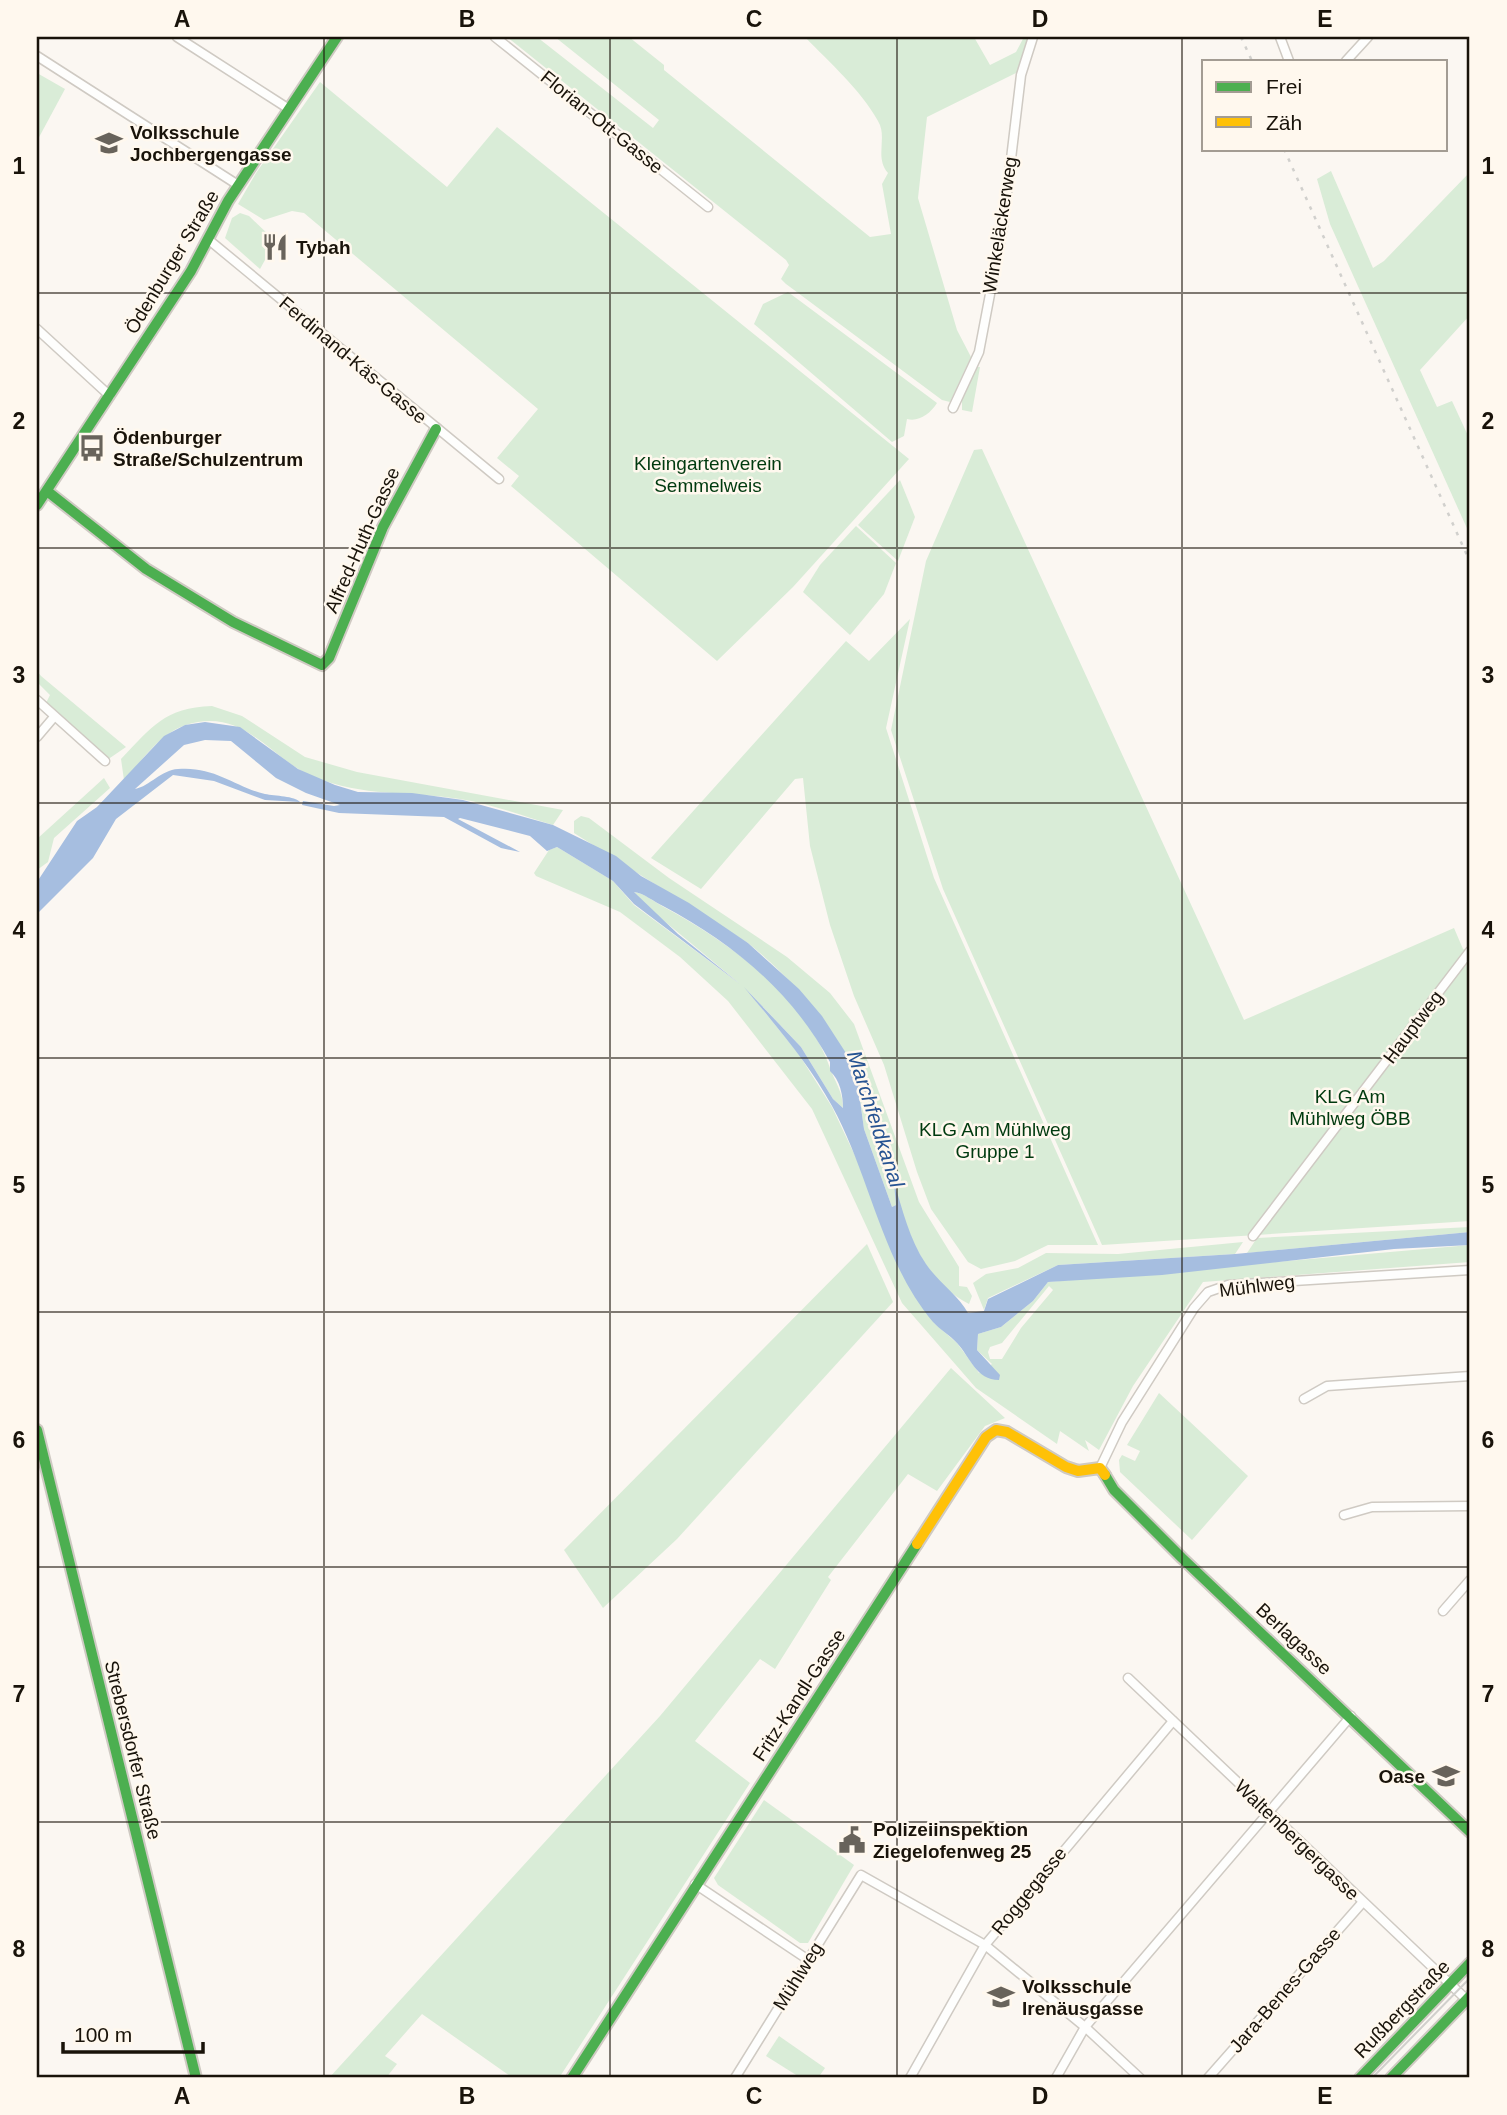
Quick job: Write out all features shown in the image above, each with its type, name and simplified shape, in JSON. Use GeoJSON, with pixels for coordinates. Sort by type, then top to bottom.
{"type":"FeatureCollection","features":[{"type":"Feature","properties":{"kind":"street"},"geometry":{"type":"LineString","coordinates":[[177,37],[289,109]]}},
{"type":"Feature","properties":{"kind":"street","name":"Florian-Ott-Gasse"},"geometry":{"type":"LineString","coordinates":[[495,37],[708,207]]}},
{"type":"Feature","properties":{"kind":"street","name":"Winkeläckerweg"},"geometry":{"type":"LineString","coordinates":[[953,408],[979,352],[1003,226],[1021,75],[1033,37]]}},
{"type":"Feature","properties":{"kind":"street"},"geometry":{"type":"LineString","coordinates":[[1280,37],[1289,60]]}},
{"type":"Feature","properties":{"kind":"street"},"geometry":{"type":"LineString","coordinates":[[1347,60],[1368,37]]}},
{"type":"Feature","properties":{"kind":"street","name":"Ödenburger Straße"},"geometry":{"type":"LineString","coordinates":[[37,506],[209,240],[238,185],[333,38]]}},
{"type":"Feature","properties":{"kind":"street"},"geometry":{"type":"LineString","coordinates":[[37,56],[238,185]]}},
{"type":"Feature","properties":{"kind":"street","name":"Ferdinand-Käs-Gasse"},"geometry":{"type":"LineString","coordinates":[[209,240],[499,479]]}},
{"type":"Feature","properties":{"kind":"street"},"geometry":{"type":"LineString","coordinates":[[37,328],[110,396]]}},
{"type":"Feature","properties":{"kind":"street","name":"Alfred-Huth-Gasse"},"geometry":{"type":"LineString","coordinates":[[47,491],[146,569],[233,622],[322,665],[329,658],[383,527],[436,429]]}},
{"type":"Feature","properties":{"kind":"street"},"geometry":{"type":"LineString","coordinates":[[37,701],[105,761]]}},
{"type":"Feature","properties":{"kind":"street"},"geometry":{"type":"LineString","coordinates":[[37,737],[54,717]]}},
{"type":"Feature","properties":{"kind":"street","name":"Hauptweg"},"geometry":{"type":"LineString","coordinates":[[1253,1236],[1470,951]]}},
{"type":"Feature","properties":{"kind":"street","name":"Mühlweg"},"geometry":{"type":"LineString","coordinates":[[1100,1468],[1148,1378],[1208,1292],[1228,1285],[1470,1270]]}},
{"type":"Feature","properties":{"kind":"street"},"geometry":{"type":"LineString","coordinates":[[1304,1399],[1327,1386],[1470,1376]]}},
{"type":"Feature","properties":{"kind":"street","name":"Strebersdorfer Straße"},"geometry":{"type":"LineString","coordinates":[[37,1430],[196,2078]]}},
{"type":"Feature","properties":{"kind":"street","name":"Fritz-Kandl-Gasse"},"geometry":{"type":"LineString","coordinates":[[572,2078],[986,1437],[996,1430],[1007,1432],[1078,1471],[1100,1468]]}},
{"type":"Feature","properties":{"kind":"street","name":"Berlagasse"},"geometry":{"type":"LineString","coordinates":[[1100,1468],[1114,1490],[1185,1561],[1470,1832]]}},
{"type":"Feature","properties":{"kind":"street"},"geometry":{"type":"LineString","coordinates":[[1344,1515],[1372,1507],[1470,1506]]}},
{"type":"Feature","properties":{"kind":"street"},"geometry":{"type":"LineString","coordinates":[[1443,1611],[1470,1580]]}},
{"type":"Feature","properties":{"kind":"street","name":"Waltenbergergasse"},"geometry":{"type":"LineString","coordinates":[[1128,1678],[1362,1903],[1468,1998]]}},
{"type":"Feature","properties":{"kind":"street"},"geometry":{"type":"LineString","coordinates":[[1056,2078],[1085,2027],[1351,1716]]}},
{"type":"Feature","properties":{"kind":"street","name":"Roggegasse"},"geometry":{"type":"LineString","coordinates":[[910,2078],[985,1945],[1173,1721]]}},
{"type":"Feature","properties":{"kind":"street","name":"Mühlweg"},"geometry":{"type":"LineString","coordinates":[[736,2078],[861,1875],[985,1945]]}},
{"type":"Feature","properties":{"kind":"street"},"geometry":{"type":"LineString","coordinates":[[695,1884],[807,1959]]}},
{"type":"Feature","properties":{"kind":"street","name":"Jara-Benes-Gasse"},"geometry":{"type":"LineString","coordinates":[[1208,2078],[1362,1903]]}},
{"type":"Feature","properties":{"kind":"street"},"geometry":{"type":"LineString","coordinates":[[985,1945],[1085,2027],[1140,2078]]}},
{"type":"Feature","properties":{"kind":"street","name":"Rußbergstraße"},"geometry":{"type":"LineString","coordinates":[[1360,2078],[1470,1963]]}},
{"type":"Feature","properties":{"kind":"street","name":"Rußbergstraße"},"geometry":{"type":"LineString","coordinates":[[1391,2078],[1468,1998]]}},
{"type":"Feature","properties":{"kind":"green space"},"geometry":{"type":"Polygon","coordinates":[[[507,37],[537,37],[653,128],[659,120],[555,37],[629,37],[664,65],[664,70],[870,237],[891,234],[882,184],[888,173],[881,154],[881,127],[854,87],[805,37],[974,37],[990,65],[1016,52],[1024,37],[1030,37],[1018,72],[927,117],[918,198],[957,330],[971,357],[950,402],[942,400],[786,284],[781,279],[789,265],[786,260],[507,37]]]}},
{"type":"Feature","properties":{"kind":"green space"},"geometry":{"type":"Polygon","coordinates":[[[37,73],[65,89],[37,141],[37,73]]]}},
{"type":"Feature","properties":{"kind":"green space","name":"Kleingartenverein Semmelweis"},"geometry":{"type":"Polygon","coordinates":[[[320,82],[447,187],[497,127],[909,459],[793,587],[717,661],[511,486],[519,476],[497,458],[538,409],[304,213],[292,211],[264,220],[238,204],[256,173],[320,82]]]}},
{"type":"Feature","properties":{"kind":"green space"},"geometry":{"type":"Polygon","coordinates":[[[1331,171],[1373,268],[1384,261],[1470,172],[1470,315],[1420,370],[1437,407],[1452,401],[1470,440],[1470,535],[1330,224],[1317,179],[1331,171]]]}},
{"type":"Feature","properties":{"kind":"green space"},"geometry":{"type":"Polygon","coordinates":[[[240,213],[249,216],[271,237],[270,251],[260,269],[225,238],[232,218],[240,213]]]}},
{"type":"Feature","properties":{"kind":"green space"},"geometry":{"type":"Polygon","coordinates":[[[788,292],[937,403],[934,407],[920,418],[907,419],[904,436],[892,442],[754,324],[763,304],[788,292]]]}},
{"type":"Feature","properties":{"kind":"green space"},"geometry":{"type":"Polygon","coordinates":[[[977,367],[980,367],[972,412],[962,410],[962,398],[977,367]]]}},
{"type":"Feature","properties":{"kind":"green space","name":"KLG Am Mühlweg ÖBB"},"geometry":{"type":"Polygon","coordinates":[[[982,449],[1244,1020],[1454,928],[1463,949],[1470,952],[1470,1221],[1102,1245],[943,889],[891,730],[926,561],[974,450],[982,449]]]}},
{"type":"Feature","properties":{"kind":"green space"},"geometry":{"type":"Polygon","coordinates":[[[900,480],[915,517],[898,561],[858,525],[900,480]]]}},
{"type":"Feature","properties":{"kind":"green space"},"geometry":{"type":"Polygon","coordinates":[[[856,526],[896,563],[884,594],[850,635],[803,592],[820,565],[856,526]]]}},
{"type":"Feature","properties":{"kind":"green space","name":"KLG Am Mühlweg Gruppe 1"},"geometry":{"type":"Polygon","coordinates":[[[910,619],[886,728],[934,878],[1098,1245],[1048,1245],[1015,1261],[981,1269],[968,1262],[931,1209],[917,1172],[884,1065],[854,996],[830,925],[810,846],[803,778],[795,779],[701,889],[651,858],[846,641],[869,661],[910,619]]]}},
{"type":"Feature","properties":{"kind":"green space"},"geometry":{"type":"Polygon","coordinates":[[[37,671],[126,747],[107,760],[46,703],[50,695],[39,684],[37,686],[37,671]]]}},
{"type":"Feature","properties":{"kind":"green space"},"geometry":{"type":"Polygon","coordinates":[[[212,706],[242,716],[305,757],[357,772],[563,810],[553,825],[472,801],[350,788],[314,777],[285,760],[246,731],[216,721],[186,725],[165,736],[124,780],[121,759],[151,728],[182,710],[212,706]]]}},
{"type":"Feature","properties":{"kind":"green space"},"geometry":{"type":"Polygon","coordinates":[[[104,778],[110,788],[54,838],[48,862],[37,870],[37,839],[104,778]]]}},
{"type":"Feature","properties":{"kind":"green space"},"geometry":{"type":"Polygon","coordinates":[[[581,816],[589,818],[669,878],[787,957],[830,993],[854,1024],[919,1202],[959,1267],[959,1286],[967,1287],[972,1296],[969,1304],[940,1282],[919,1253],[904,1219],[895,1184],[896,1205],[892,1207],[864,1129],[858,1086],[865,1094],[884,1148],[879,1123],[857,1075],[818,1014],[786,977],[748,943],[574,833],[574,821],[581,816]]]}},
{"type":"Feature","properties":{"kind":"green space"},"geometry":{"type":"Polygon","coordinates":[[[557,847],[613,881],[634,905],[740,984],[651,910],[634,892],[713,936],[762,973],[803,1018],[819,1042],[840,1092],[843,1108],[833,1099],[801,1047],[746,989],[798,1053],[832,1107],[934,1323],[957,1343],[979,1373],[992,1364],[977,1350],[978,1334],[1001,1327],[1033,1301],[1048,1282],[1470,1245],[1470,1262],[1203,1282],[1133,1386],[1099,1450],[1085,1440],[1089,1451],[1060,1431],[1057,1444],[976,1388],[902,1303],[812,1109],[728,1001],[680,957],[620,912],[536,876],[534,873],[549,850],[557,847]],[[1049,1286],[1002,1343],[990,1347],[990,1359],[1002,1359],[1021,1328],[1053,1290],[1049,1286]]]}},
{"type":"Feature","properties":{"kind":"green space"},"geometry":{"type":"Polygon","coordinates":[[[1470,1227],[1470,1232],[1247,1253],[1257,1238],[1470,1227]]]}},
{"type":"Feature","properties":{"kind":"green space"},"geometry":{"type":"Polygon","coordinates":[[[1243,1242],[1235,1254],[1058,1265],[988,1298],[984,1310],[973,1283],[986,1274],[1018,1268],[1046,1253],[1118,1254],[1243,1242]]]}},
{"type":"Feature","properties":{"kind":"green space"},"geometry":{"type":"Polygon","coordinates":[[[867,1244],[893,1302],[677,1539],[603,1608],[564,1550],[867,1244]]]}},
{"type":"Feature","properties":{"kind":"green space"},"geometry":{"type":"Polygon","coordinates":[[[951,1368],[1005,1418],[985,1426],[937,1491],[908,1474],[828,1577],[831,1580],[775,1669],[760,1659],[695,1741],[750,1783],[559,2078],[513,2078],[422,2014],[385,2056],[397,2064],[386,2078],[329,2078],[660,1716],[951,1368]]]}},
{"type":"Feature","properties":{"kind":"green space"},"geometry":{"type":"Polygon","coordinates":[[[1159,1393],[1248,1476],[1192,1540],[1120,1472],[1119,1460],[1122,1455],[1135,1461],[1140,1451],[1127,1445],[1159,1393]]]}},
{"type":"Feature","properties":{"kind":"green space"},"geometry":{"type":"Polygon","coordinates":[[[764,1800],[854,1865],[808,1943],[800,1943],[718,1885],[714,1878],[764,1800]]]}},
{"type":"Feature","properties":{"kind":"green space"},"geometry":{"type":"Polygon","coordinates":[[[779,2036],[825,2068],[818,2078],[801,2078],[766,2056],[779,2036]]]}},
{"type":"Feature","properties":{"kind":"water","name":"Marchfeldkanal"},"geometry":{"type":"Polygon","coordinates":[[[205,722],[240,727],[298,769],[358,792],[412,793],[463,800],[553,825],[616,856],[641,876],[689,903],[748,943],[799,989],[822,1016],[866,1084],[884,1133],[885,1149],[866,1094],[858,1086],[864,1129],[892,1207],[896,1205],[894,1183],[920,1254],[931,1271],[968,1313],[984,1311],[988,1299],[1058,1265],[1235,1254],[1470,1232],[1470,1245],[1394,1249],[1162,1275],[1048,1282],[1033,1301],[1001,1327],[978,1334],[977,1350],[1000,1375],[999,1380],[991,1379],[974,1367],[957,1343],[933,1322],[915,1298],[888,1245],[832,1106],[802,1059],[744,987],[801,1047],[833,1099],[843,1108],[840,1088],[830,1071],[830,1062],[798,1014],[759,972],[713,936],[689,920],[634,892],[678,934],[740,984],[634,904],[613,881],[557,847],[547,851],[530,836],[460,818],[458,819],[520,852],[501,848],[444,817],[339,813],[302,805],[303,801],[340,805],[306,793],[276,778],[231,741],[205,740],[184,745],[135,789],[172,770],[191,769],[214,774],[254,791],[289,797],[300,802],[265,800],[214,781],[173,775],[116,819],[93,858],[37,914],[37,882],[77,821],[97,807],[164,736],[185,725],[205,722]]]}},
{"type":"Feature","properties":{"kind":"tram line"},"geometry":{"type":"LineString","coordinates":[[1372,2078],[1470,1978]]}},
{"type":"Feature","properties":{"kind":"railway"},"geometry":{"type":"LineString","coordinates":[[1241,37],[1252,60]]}},
{"type":"Feature","properties":{"kind":"railway"},"geometry":{"type":"LineString","coordinates":[[1284,150],[1470,562]]}},
{"type":"Feature","properties":{"kind":"traffic: fast"},"geometry":{"type":"LineString","coordinates":[[37,505],[191,271],[228,201],[337,37]]}},
{"type":"Feature","properties":{"kind":"traffic: fast"},"geometry":{"type":"LineString","coordinates":[[47,491],[146,569],[233,622],[322,665],[329,658],[383,527],[436,429]]}},
{"type":"Feature","properties":{"kind":"traffic: fast"},"geometry":{"type":"LineString","coordinates":[[37,1430],[196,2078]]}},
{"type":"Feature","properties":{"kind":"traffic: fast"},"geometry":{"type":"LineString","coordinates":[[1105,1475],[1114,1490],[1182,1558],[1470,1832]]}},
{"type":"Feature","properties":{"kind":"traffic: fast"},"geometry":{"type":"LineString","coordinates":[[572,2078],[917,1544]]}},
{"type":"Feature","properties":{"kind":"traffic: fast"},"geometry":{"type":"LineString","coordinates":[[1360,2078],[1470,1963]]}},
{"type":"Feature","properties":{"kind":"traffic: fast"},"geometry":{"type":"LineString","coordinates":[[1391,2078],[1470,1996]]}},
{"type":"Feature","properties":{"kind":"traffic: slow"},"geometry":{"type":"LineString","coordinates":[[917,1544],[986,1437],[996,1430],[1007,1432],[1066,1467],[1078,1471],[1100,1468],[1105,1475]]}},
{"type":"Feature","properties":{"kind":"place","name":"Volksschule Jochbergengasse"},"geometry":{"type":"Point","coordinates":[109,143]}},
{"type":"Feature","properties":{"kind":"place","name":"Tybah"},"geometry":{"type":"Point","coordinates":[275,247]}},
{"type":"Feature","properties":{"kind":"place","name":"Ödenburger Straße/Schulzentrum"},"geometry":{"type":"Point","coordinates":[92,448]}},
{"type":"Feature","properties":{"kind":"place","name":"Oase"},"geometry":{"type":"Point","coordinates":[1446,1776]}},
{"type":"Feature","properties":{"kind":"place","name":"Polizeiinspektion Ziegelofenweg 25"},"geometry":{"type":"Point","coordinates":[852,1840]}},
{"type":"Feature","properties":{"kind":"place","name":"Volksschule Irenäusgasse"},"geometry":{"type":"Point","coordinates":[1001,1997]}}]}
